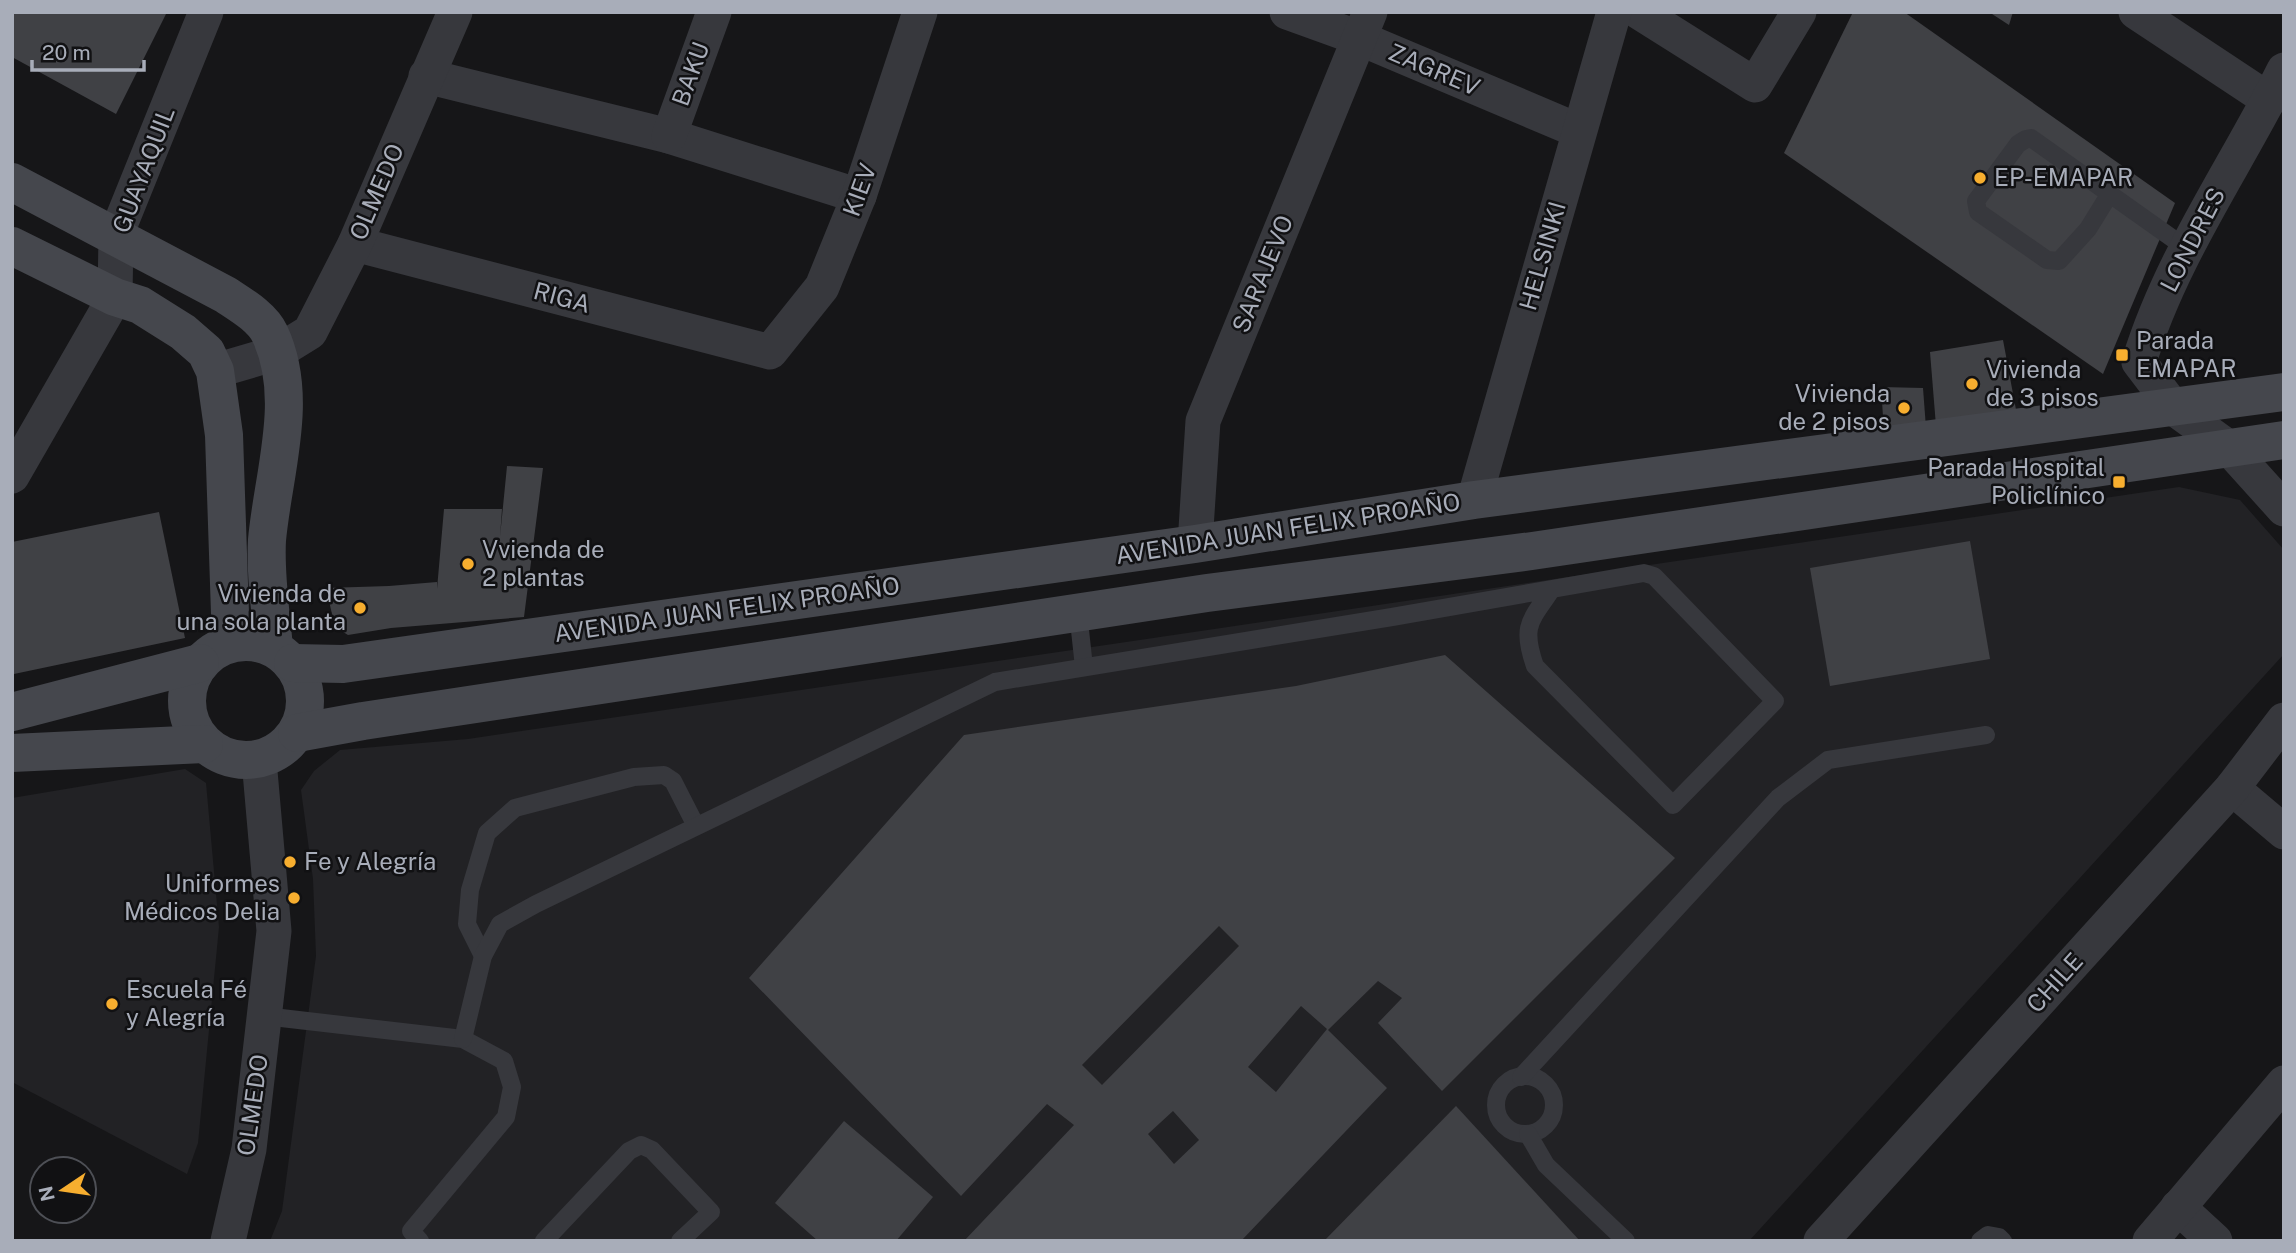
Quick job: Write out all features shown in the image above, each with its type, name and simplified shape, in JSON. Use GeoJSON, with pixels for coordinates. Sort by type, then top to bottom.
{"type":"FeatureCollection","features":[{"type":"Feature","properties":{"kind":"street","name":"GUAYAQUIL"},"geometry":{"type":"LineString","coordinates":[[12,476],[115,298],[116,235],[206,12]]}},
{"type":"Feature","properties":{"kind":"street","name":"OLMEDO"},"geometry":{"type":"LineString","coordinates":[[215,371],[273,343],[310,332],[355,244],[455,12]]}},
{"type":"Feature","properties":{"kind":"street","name":"BAKU"},"geometry":{"type":"LineString","coordinates":[[669,136],[714,12]]}},
{"type":"Feature","properties":{"kind":"street","name":"KIEV"},"geometry":{"type":"LineString","coordinates":[[770,352],[821,287],[859,196],[920,12]]}},
{"type":"Feature","properties":{"kind":"street","name":"ZAGREV"},"geometry":{"type":"LineString","coordinates":[[1287,12],[1365,25],[1579,131]]}},
{"type":"Feature","properties":{"kind":"street","name":"HELSINKI"},"geometry":{"type":"LineString","coordinates":[[1474,500],[1614,12]]}},
{"type":"Feature","properties":{"kind":"street"},"geometry":{"type":"LineString","coordinates":[[1639,12],[1755,85],[1800,12]]}},
{"type":"Feature","properties":{"kind":"street"},"geometry":{"type":"LineString","coordinates":[[2136,12],[2276,85]]}},
{"type":"Feature","properties":{"kind":"street","name":"SARAJEVO"},"geometry":{"type":"LineString","coordinates":[[1195,544],[1203,421],[1365,25]]}},
{"type":"Feature","properties":{"kind":"street"},"geometry":{"type":"LineString","coordinates":[[426,76],[669,136],[859,196]]}},
{"type":"Feature","properties":{"kind":"street","name":"LONDRES"},"geometry":{"type":"LineString","coordinates":[[2174,408],[2139,362],[2150,327],[2186,248],[2276,85]]}},
{"type":"Feature","properties":{"kind":"street"},"geometry":{"type":"LineString","coordinates":[[12,182],[226,295],[252,313],[273,343],[282,377],[285,418],[274,480],[267,544],[284,656]]}},
{"type":"Feature","properties":{"kind":"street","name":"RIGA"},"geometry":{"type":"LineString","coordinates":[[355,244],[770,352]]}},
{"type":"Feature","properties":{"kind":"street"},"geometry":{"type":"LineString","coordinates":[[12,246],[115,298],[140,305],[183,332],[206,352],[215,371],[224,435],[231,643]]}},
{"type":"Feature","properties":{"kind":"street","name":"AVENIDA JUAN FELIX PROAÑO"},"geometry":{"type":"LineString","coordinates":[[284,656],[343,664],[1195,544],[1474,500],[2284,392]]}},
{"type":"Feature","properties":{"kind":"street"},"geometry":{"type":"LineString","coordinates":[[2174,408],[2229,448],[2284,509]]}},
{"type":"Feature","properties":{"kind":"street","name":"AVENIDA JUAN FELIX PROAÑO"},"geometry":{"type":"LineString","coordinates":[[297,733],[1078,612],[1532,551],[2284,440]]}},
{"type":"Feature","properties":{"kind":"street"},"geometry":{"type":"LineString","coordinates":[[253,641],[284,656],[302,680],[306,698],[304,716],[297,733],[286,746],[259,760],[239,761],[221,755],[204,744],[192,726],[186,705],[190,683],[200,663],[214,650],[231,643],[253,641]]}},
{"type":"Feature","properties":{"kind":"street"},"geometry":{"type":"LineString","coordinates":[[12,712],[200,663]]}},
{"type":"Feature","properties":{"kind":"street","name":"CHILE"},"geometry":{"type":"LineString","coordinates":[[1821,1241],[2232,788],[2284,720]]}},
{"type":"Feature","properties":{"kind":"street"},"geometry":{"type":"LineString","coordinates":[[12,753],[204,744]]}},
{"type":"Feature","properties":{"kind":"street","name":"OLMEDO"},"geometry":{"type":"LineString","coordinates":[[228,1241],[248,1149],[274,931],[259,760]]}},
{"type":"Feature","properties":{"kind":"street"},"geometry":{"type":"LineString","coordinates":[[2232,788],[2284,832]]}},
{"type":"Feature","properties":{"kind":"street"},"geometry":{"type":"LineString","coordinates":[[2150,1241],[2284,1083]]}},
{"type":"Feature","properties":{"kind":"street"},"geometry":{"type":"LineString","coordinates":[[2178,1208],[2215,1241]]}},
{"type":"Feature","properties":{"kind":"lane"},"geometry":{"type":"LineString","coordinates":[[2109,195],[2088,229],[2060,261],[2047,260],[1978,212],[1976,207],[1976,201],[2018,144],[2031,138],[2186,248]]}},
{"type":"Feature","properties":{"kind":"lane"},"geometry":{"type":"LineString","coordinates":[[463,1039],[483,956],[500,924],[536,904],[995,682],[1644,573],[1654,576],[1776,701],[1673,805],[1535,666],[1529,648],[1528,624],[1552,589]]}},
{"type":"Feature","properties":{"kind":"lane"},"geometry":{"type":"LineString","coordinates":[[1078,612],[1084,667]]}},
{"type":"Feature","properties":{"kind":"lane"},"geometry":{"type":"LineString","coordinates":[[1521,1077],[1778,798],[1828,760],[1986,735]]}},
{"type":"Feature","properties":{"kind":"lane"},"geometry":{"type":"LineString","coordinates":[[483,956],[467,924],[470,890],[487,833],[515,808],[634,777],[664,775],[673,781],[696,826]]}},
{"type":"Feature","properties":{"kind":"lane"},"geometry":{"type":"LineString","coordinates":[[264,1016],[463,1039],[504,1060],[512,1087],[506,1117],[411,1238]]}},
{"type":"Feature","properties":{"kind":"lane"},"geometry":{"type":"LineString","coordinates":[[1530,1076],[1546,1085],[1554,1101],[1550,1119],[1544,1127],[1528,1134],[1511,1130],[1499,1117],[1496,1108],[1499,1091],[1512,1079],[1530,1076]]}},
{"type":"Feature","properties":{"kind":"lane"},"geometry":{"type":"LineString","coordinates":[[1528,1134],[1546,1165],[1626,1241]]}},
{"type":"Feature","properties":{"kind":"lane"},"geometry":{"type":"LineString","coordinates":[[544,1241],[629,1152],[640,1145],[652,1150],[710,1212],[680,1241]]}},
{"type":"Feature","properties":{"kind":"lane"},"geometry":{"type":"LineString","coordinates":[[1980,1241],[1988,1235],[1999,1237],[2003,1241]]}},
{"type":"Feature","properties":{"kind":"shaded area"},"geometry":{"type":"Polygon","coordinates":[[[2179,487],[2240,500],[2284,550],[2284,654],[1749,1241],[270,1241],[282,1211],[316,956],[313,879],[301,790],[314,771],[340,750],[468,739],[2179,487]]]}},
{"type":"Feature","properties":{"kind":"shaded area","name":"Escuela Fé y Alegría"},"geometry":{"type":"Polygon","coordinates":[[[185,769],[206,783],[219,927],[198,1143],[187,1174],[12,1082],[12,798],[185,769]]]}},
{"type":"Feature","properties":{"kind":"building"},"geometry":{"type":"Polygon","coordinates":[[[12,12],[167,12],[116,114],[12,57],[12,12]]]}},
{"type":"Feature","properties":{"kind":"building","name":"EP-EMAPAR"},"geometry":{"type":"Polygon","coordinates":[[[1853,12],[1904,12],[2175,203],[2103,374],[1784,153],[1853,12]]]}},
{"type":"Feature","properties":{"kind":"building"},"geometry":{"type":"Polygon","coordinates":[[[1989,12],[2013,12],[2009,25],[1989,12]]]}},
{"type":"Feature","properties":{"kind":"building","name":"Vivienda de 3 pisos"},"geometry":{"type":"Polygon","coordinates":[[[2003,340],[2017,415],[1936,426],[1930,352],[2003,340]]]}},
{"type":"Feature","properties":{"kind":"building","name":"Vivienda de 2 pisos"},"geometry":{"type":"Polygon","coordinates":[[[1881,387],[1923,388],[1926,428],[1884,431],[1881,387]]]}},
{"type":"Feature","properties":{"kind":"building"},"geometry":{"type":"Polygon","coordinates":[[[507,466],[543,468],[524,617],[391,628],[348,635],[335,627],[326,588],[437,582],[437,589],[444,509],[502,509],[500,537],[507,466]]]}},
{"type":"Feature","properties":{"kind":"building"},"geometry":{"type":"Polygon","coordinates":[[[159,512],[185,638],[14,674],[12,542],[159,512]]]}},
{"type":"Feature","properties":{"kind":"building"},"geometry":{"type":"Polygon","coordinates":[[[1970,541],[1990,659],[1830,686],[1810,568],[1970,541]]]}},
{"type":"Feature","properties":{"kind":"building"},"geometry":{"type":"Polygon","coordinates":[[[1445,655],[1675,858],[1442,1091],[1378,1023],[1402,998],[1378,981],[1328,1030],[1387,1088],[1241,1241],[964,1241],[1074,1125],[1047,1104],[961,1196],[749,978],[964,735],[1296,686],[1445,655]],[[1219,926],[1082,1065],[1102,1085],[1239,946],[1219,926]],[[1301,1006],[1248,1067],[1276,1092],[1327,1029],[1301,1006]],[[1173,1111],[1148,1134],[1174,1164],[1199,1140],[1173,1111]]]}},
{"type":"Feature","properties":{"kind":"building"},"geometry":{"type":"Polygon","coordinates":[[[1456,1106],[1580,1241],[1324,1241],[1456,1106]]]}},
{"type":"Feature","properties":{"kind":"building"},"geometry":{"type":"Polygon","coordinates":[[[844,1121],[933,1197],[896,1241],[818,1241],[775,1203],[844,1121]]]}},
{"type":"Feature","properties":{"kind":"place","name":"EP-EMAPAR"},"geometry":{"type":"Point","coordinates":[1980,178]}},
{"type":"Feature","properties":{"kind":"place","name":"Parada EMAPAR"},"geometry":{"type":"Point","coordinates":[2122,355]}},
{"type":"Feature","properties":{"kind":"place","name":"Vivienda de 3 pisos"},"geometry":{"type":"Point","coordinates":[1972,384]}},
{"type":"Feature","properties":{"kind":"place","name":"Vivienda de 2 pisos"},"geometry":{"type":"Point","coordinates":[1904,408]}},
{"type":"Feature","properties":{"kind":"place","name":"Parada Hospital Policlínico"},"geometry":{"type":"Point","coordinates":[2119,482]}},
{"type":"Feature","properties":{"kind":"place","name":"Vvienda de 2 plantas"},"geometry":{"type":"Point","coordinates":[468,564]}},
{"type":"Feature","properties":{"kind":"place","name":"Vivienda de una sola planta"},"geometry":{"type":"Point","coordinates":[360,608]}},
{"type":"Feature","properties":{"kind":"place","name":"Fe y Alegría"},"geometry":{"type":"Point","coordinates":[290,862]}},
{"type":"Feature","properties":{"kind":"place","name":"Uniformes Médicos Delia"},"geometry":{"type":"Point","coordinates":[294,898]}},
{"type":"Feature","properties":{"kind":"place","name":"Escuela Fé y Alegría"},"geometry":{"type":"Point","coordinates":[112,1004]}}]}
